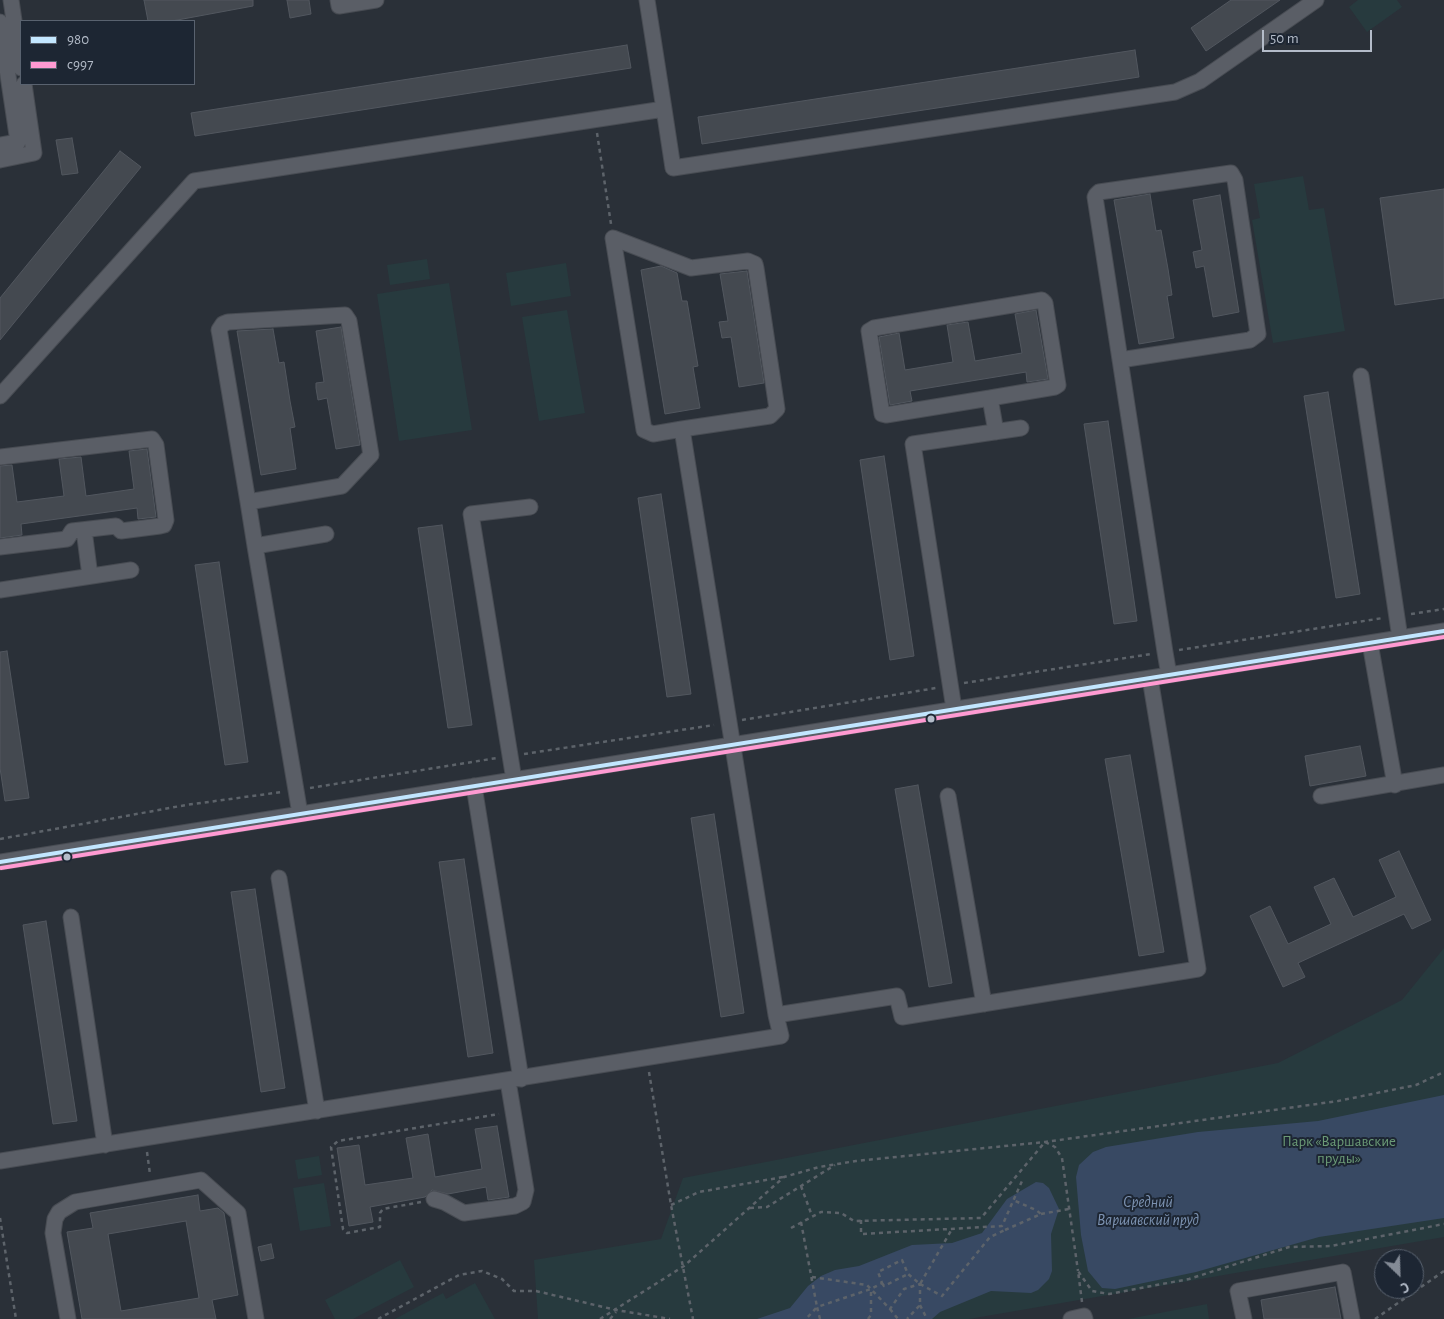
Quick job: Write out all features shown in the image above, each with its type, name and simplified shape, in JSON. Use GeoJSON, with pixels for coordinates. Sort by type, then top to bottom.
{"type":"FeatureCollection","features":[{"type":"Feature","properties":{"kind":"street"},"geometry":{"type":"LineString","coordinates":[[11,0],[20,61]]}},
{"type":"Feature","properties":{"kind":"street"},"geometry":{"type":"LineString","coordinates":[[338,0],[339,6],[376,0]]}},
{"type":"Feature","properties":{"kind":"street"},"geometry":{"type":"LineString","coordinates":[[647,0],[673,168],[1175,92],[1200,81],[1316,0]]}},
{"type":"Feature","properties":{"kind":"street"},"geometry":{"type":"LineString","coordinates":[[0,22],[18,142],[0,145]]}},
{"type":"Feature","properties":{"kind":"street"},"geometry":{"type":"LineString","coordinates":[[0,160],[34,153],[24,85]]}},
{"type":"Feature","properties":{"kind":"street"},"geometry":{"type":"LineString","coordinates":[[0,396],[194,181],[664,109]]}},
{"type":"Feature","properties":{"kind":"street"},"geometry":{"type":"LineString","coordinates":[[1120,360],[1250,340],[1258,334],[1235,180],[1231,173],[1227,172],[1099,192],[1096,195],[1120,360],[1169,675]]}},
{"type":"Feature","properties":{"kind":"street"},"geometry":{"type":"LineString","coordinates":[[613,238],[691,268],[748,261],[755,264],[777,408],[770,416],[682,429],[653,434],[648,433],[642,425],[613,238]]}},
{"type":"Feature","properties":{"kind":"street"},"geometry":{"type":"LineString","coordinates":[[1042,300],[1045,303],[1058,385],[1056,387],[990,398],[884,415],[869,331],[874,328],[1042,300]]}},
{"type":"Feature","properties":{"kind":"street"},"geometry":{"type":"LineString","coordinates":[[248,502],[342,486],[371,455],[349,321],[345,315],[228,322],[221,327],[220,335],[300,814]]}},
{"type":"Feature","properties":{"kind":"street"},"geometry":{"type":"LineString","coordinates":[[1361,376],[1400,638]]}},
{"type":"Feature","properties":{"kind":"street"},"geometry":{"type":"LineString","coordinates":[[990,398],[996,432]]}},
{"type":"Feature","properties":{"kind":"street"},"geometry":{"type":"LineString","coordinates":[[954,709],[913,444],[1021,428]]}},
{"type":"Feature","properties":{"kind":"street"},"geometry":{"type":"LineString","coordinates":[[0,1161],[647,1059],[781,1036],[728,722],[682,429]]}},
{"type":"Feature","properties":{"kind":"street"},"geometry":{"type":"LineString","coordinates":[[0,458],[148,438],[154,441],[166,520],[164,525],[121,532],[116,526],[71,532],[67,539],[0,547]]}},
{"type":"Feature","properties":{"kind":"street"},"geometry":{"type":"LineString","coordinates":[[514,780],[471,514],[530,507]]}},
{"type":"Feature","properties":{"kind":"street"},"geometry":{"type":"LineString","coordinates":[[84,530],[90,576]]}},
{"type":"Feature","properties":{"kind":"street"},"geometry":{"type":"LineString","coordinates":[[255,546],[326,534]]}},
{"type":"Feature","properties":{"kind":"street"},"geometry":{"type":"LineString","coordinates":[[0,590],[131,570]]}},
{"type":"Feature","properties":{"kind":"street"},"geometry":{"type":"LineString","coordinates":[[0,862],[1444,632]]}},
{"type":"Feature","properties":{"kind":"street"},"geometry":{"type":"LineString","coordinates":[[1370,643],[1395,785]]}},
{"type":"Feature","properties":{"kind":"street"},"geometry":{"type":"LineString","coordinates":[[776,1015],[897,996],[902,1016],[1198,969],[1150,678]]}},
{"type":"Feature","properties":{"kind":"street"},"geometry":{"type":"LineString","coordinates":[[1321,796],[1395,785],[1444,775]]}},
{"type":"Feature","properties":{"kind":"street"},"geometry":{"type":"LineString","coordinates":[[434,1200],[444,1202],[464,1213],[515,1206],[522,1202],[526,1190],[513,1112],[515,1080],[474,786]]}},
{"type":"Feature","properties":{"kind":"street"},"geometry":{"type":"LineString","coordinates":[[948,796],[984,1004]]}},
{"type":"Feature","properties":{"kind":"street"},"geometry":{"type":"LineString","coordinates":[[279,878],[317,1111]]}},
{"type":"Feature","properties":{"kind":"street"},"geometry":{"type":"LineString","coordinates":[[70,917],[105,1145]]}},
{"type":"Feature","properties":{"kind":"street"},"geometry":{"type":"LineString","coordinates":[[68,1319],[53,1233],[55,1219],[59,1212],[75,1202],[202,1180],[238,1213],[256,1319]]}},
{"type":"Feature","properties":{"kind":"street"},"geometry":{"type":"LineString","coordinates":[[1244,1319],[1238,1290],[1343,1272],[1352,1319]]}},
{"type":"Feature","properties":{"kind":"path"},"geometry":{"type":"LineString","coordinates":[[594,119],[613,238]]}},
{"type":"Feature","properties":{"kind":"path"},"geometry":{"type":"LineString","coordinates":[[0,839],[186,805],[296,790],[1444,609]]}},
{"type":"Feature","properties":{"kind":"path"},"geometry":{"type":"LineString","coordinates":[[647,1059],[671,1205],[693,1319]]}},
{"type":"Feature","properties":{"kind":"path"},"geometry":{"type":"LineString","coordinates":[[671,1205],[699,1192],[836,1164],[1045,1142],[1338,1100],[1416,1085],[1444,1072]]}},
{"type":"Feature","properties":{"kind":"path"},"geometry":{"type":"LineString","coordinates":[[434,1200],[383,1209],[380,1213],[380,1227],[347,1233],[343,1229],[331,1147],[338,1142],[513,1112]]}},
{"type":"Feature","properties":{"kind":"path"},"geometry":{"type":"LineString","coordinates":[[144,1138],[153,1188]]}},
{"type":"Feature","properties":{"kind":"path"},"geometry":{"type":"LineString","coordinates":[[1045,1142],[1055,1147],[1062,1158],[1078,1270],[1080,1318]]}},
{"type":"Feature","properties":{"kind":"path"},"geometry":{"type":"LineString","coordinates":[[791,1228],[822,1212],[841,1213],[854,1221],[981,1218],[1045,1142]]}},
{"type":"Feature","properties":{"kind":"path"},"geometry":{"type":"LineString","coordinates":[[749,1208],[766,1207],[836,1164]]}},
{"type":"Feature","properties":{"kind":"path"},"geometry":{"type":"LineString","coordinates":[[600,1319],[684,1266],[784,1176]]}},
{"type":"Feature","properties":{"kind":"path"},"geometry":{"type":"LineString","coordinates":[[1002,1226],[1022,1181]]}},
{"type":"Feature","properties":{"kind":"path"},"geometry":{"type":"LineString","coordinates":[[801,1186],[812,1216]]}},
{"type":"Feature","properties":{"kind":"path"},"geometry":{"type":"LineString","coordinates":[[1013,1200],[1041,1214]]}},
{"type":"Feature","properties":{"kind":"path"},"geometry":{"type":"LineString","coordinates":[[908,1274],[884,1286],[878,1272],[902,1260],[908,1274],[920,1284],[942,1296],[990,1237],[1041,1214],[1069,1209]]}},
{"type":"Feature","properties":{"kind":"path"},"geometry":{"type":"LineString","coordinates":[[0,1218],[16,1319]]}},
{"type":"Feature","properties":{"kind":"path"},"geometry":{"type":"LineString","coordinates":[[861,1220],[862,1234],[1002,1226]]}},
{"type":"Feature","properties":{"kind":"path"},"geometry":{"type":"LineString","coordinates":[[801,1222],[820,1319]]}},
{"type":"Feature","properties":{"kind":"path"},"geometry":{"type":"LineString","coordinates":[[1078,1270],[1092,1291],[1109,1294],[1189,1280],[1289,1247],[1332,1246],[1444,1224]]}},
{"type":"Feature","properties":{"kind":"path"},"geometry":{"type":"LineString","coordinates":[[1002,1226],[1005,1230]]}},
{"type":"Feature","properties":{"kind":"path"},"geometry":{"type":"LineString","coordinates":[[927,1319],[920,1305],[920,1284],[952,1229]]}},
{"type":"Feature","properties":{"kind":"path"},"geometry":{"type":"LineString","coordinates":[[1375,1319],[1444,1270]]}},
{"type":"Feature","properties":{"kind":"path"},"geometry":{"type":"LineString","coordinates":[[378,1319],[459,1275],[482,1271],[502,1278],[514,1291],[536,1291],[616,1310],[670,1319]]}},
{"type":"Feature","properties":{"kind":"path"},"geometry":{"type":"LineString","coordinates":[[812,1277],[867,1285],[898,1319]]}},
{"type":"Feature","properties":{"kind":"path"},"geometry":{"type":"LineString","coordinates":[[806,1319],[817,1307],[871,1289],[882,1283]]}},
{"type":"Feature","properties":{"kind":"path"},"geometry":{"type":"LineString","coordinates":[[890,1308],[904,1289],[920,1284]]}},
{"type":"Feature","properties":{"kind":"path"},"geometry":{"type":"LineString","coordinates":[[868,1319],[871,1315],[871,1289]]}},
{"type":"Feature","properties":{"kind":"path"},"geometry":{"type":"LineString","coordinates":[[907,1319],[920,1305]]}},
{"type":"Feature","properties":{"kind":"path"},"geometry":{"type":"LineString","coordinates":[[610,1319],[616,1310]]}},
{"type":"Feature","properties":{"kind":"green space"},"geometry":{"type":"Polygon","coordinates":[[[1358,0],[1397,0],[1402,7],[1367,32],[1349,7],[1358,0]]]}},
{"type":"Feature","properties":{"kind":"green space"},"geometry":{"type":"Polygon","coordinates":[[[1303,176],[1309,210],[1324,208],[1345,331],[1273,343],[1252,220],[1260,218],[1254,184],[1303,176]]]}},
{"type":"Feature","properties":{"kind":"green space"},"geometry":{"type":"Polygon","coordinates":[[[427,259],[430,279],[390,285],[387,265],[427,259]]]}},
{"type":"Feature","properties":{"kind":"green space"},"geometry":{"type":"Polygon","coordinates":[[[566,263],[571,296],[511,306],[506,273],[566,263]]]}},
{"type":"Feature","properties":{"kind":"green space"},"geometry":{"type":"Polygon","coordinates":[[[449,283],[472,430],[399,441],[377,294],[449,283]]]}},
{"type":"Feature","properties":{"kind":"green space"},"geometry":{"type":"Polygon","coordinates":[[[567,310],[585,413],[539,421],[522,317],[567,310]]]}},
{"type":"Feature","properties":{"kind":"green space","name":"Парк «Варшавские пруды»"},"geometry":{"type":"Polygon","coordinates":[[[1444,948],[1444,1237],[969,1319],[538,1319],[534,1260],[661,1239],[683,1178],[1278,1063],[1402,1000],[1444,948]]]}},
{"type":"Feature","properties":{"kind":"green space"},"geometry":{"type":"Polygon","coordinates":[[[319,1156],[322,1175],[298,1179],[295,1160],[319,1156]]]}},
{"type":"Feature","properties":{"kind":"green space"},"geometry":{"type":"Polygon","coordinates":[[[324,1183],[331,1226],[300,1231],[293,1188],[324,1183]]]}},
{"type":"Feature","properties":{"kind":"green space"},"geometry":{"type":"Polygon","coordinates":[[[400,1260],[414,1287],[353,1319],[335,1319],[325,1300],[400,1260]]]}},
{"type":"Feature","properties":{"kind":"green space"},"geometry":{"type":"Polygon","coordinates":[[[475,1283],[495,1319],[395,1319],[443,1293],[446,1299],[475,1283]]]}},
{"type":"Feature","properties":{"kind":"green space"},"geometry":{"type":"Polygon","coordinates":[[[1207,1304],[1209,1319],[1128,1319],[1207,1304]]]}},
{"type":"Feature","properties":{"kind":"water","name":"Средний Варшавский пруд"},"geometry":{"type":"Polygon","coordinates":[[[1444,1095],[1444,1218],[1319,1237],[1196,1272],[1115,1289],[1102,1288],[1088,1271],[1081,1235],[1076,1177],[1079,1165],[1093,1152],[1106,1147],[1198,1132],[1318,1121],[1444,1095]]]}},
{"type":"Feature","properties":{"kind":"water"},"geometry":{"type":"Polygon","coordinates":[[[1036,1182],[1043,1183],[1049,1188],[1059,1209],[1051,1234],[1052,1271],[1049,1279],[1038,1290],[1031,1293],[991,1291],[940,1312],[932,1319],[757,1319],[790,1308],[808,1286],[821,1276],[835,1270],[859,1266],[912,1245],[952,1243],[982,1233],[1007,1199],[1036,1182]]]}},
{"type":"Feature","properties":{"kind":"building"},"geometry":{"type":"Polygon","coordinates":[[[144,0],[253,0],[253,6],[177,20],[148,20],[144,0]]]}},
{"type":"Feature","properties":{"kind":"building"},"geometry":{"type":"Polygon","coordinates":[[[287,0],[309,0],[311,14],[290,18],[287,0]]]}},
{"type":"Feature","properties":{"kind":"building"},"geometry":{"type":"Polygon","coordinates":[[[1231,0],[1280,0],[1206,51],[1191,28],[1231,0]]]}},
{"type":"Feature","properties":{"kind":"building"},"geometry":{"type":"Polygon","coordinates":[[[627,45],[631,68],[195,136],[191,113],[627,45]]]}},
{"type":"Feature","properties":{"kind":"building"},"geometry":{"type":"Polygon","coordinates":[[[1135,50],[1139,77],[702,144],[698,117],[1135,50]]]}},
{"type":"Feature","properties":{"kind":"building"},"geometry":{"type":"Polygon","coordinates":[[[72,138],[78,173],[62,175],[56,140],[72,138]]]}},
{"type":"Feature","properties":{"kind":"building"},"geometry":{"type":"Polygon","coordinates":[[[120,151],[141,167],[0,340],[0,298],[120,151]]]}},
{"type":"Feature","properties":{"kind":"building"},"geometry":{"type":"Polygon","coordinates":[[[1444,189],[1444,298],[1395,305],[1380,198],[1444,189]]]}},
{"type":"Feature","properties":{"kind":"building"},"geometry":{"type":"Polygon","coordinates":[[[1150,194],[1156,231],[1161,230],[1168,269],[1172,295],[1167,296],[1174,338],[1139,344],[1114,200],[1150,194]]]}},
{"type":"Feature","properties":{"kind":"building"},"geometry":{"type":"Polygon","coordinates":[[[1220,195],[1239,312],[1213,317],[1204,266],[1196,268],[1193,252],[1202,250],[1193,200],[1220,195]]]}},
{"type":"Feature","properties":{"kind":"building"},"geometry":{"type":"Polygon","coordinates":[[[661,266],[677,273],[682,301],[687,301],[698,366],[693,367],[700,408],[665,414],[641,270],[661,266]]]}},
{"type":"Feature","properties":{"kind":"building"},"geometry":{"type":"Polygon","coordinates":[[[747,271],[764,383],[739,387],[731,337],[722,338],[719,322],[728,321],[720,274],[747,271]]]}},
{"type":"Feature","properties":{"kind":"building"},"geometry":{"type":"Polygon","coordinates":[[[1036,310],[1048,379],[1027,382],[1026,372],[910,391],[912,401],[890,405],[879,337],[899,333],[905,370],[953,362],[947,325],[968,322],[975,361],[1022,353],[1015,314],[1036,310]]]}},
{"type":"Feature","properties":{"kind":"building"},"geometry":{"type":"Polygon","coordinates":[[[341,327],[360,445],[336,449],[327,398],[318,400],[316,383],[324,382],[316,331],[341,327]]]}},
{"type":"Feature","properties":{"kind":"building"},"geometry":{"type":"Polygon","coordinates":[[[273,329],[279,363],[284,362],[295,427],[290,428],[296,469],[261,475],[237,331],[273,329]]]}},
{"type":"Feature","properties":{"kind":"building"},"geometry":{"type":"Polygon","coordinates":[[[1328,392],[1360,594],[1336,598],[1304,396],[1328,392]]]}},
{"type":"Feature","properties":{"kind":"building"},"geometry":{"type":"Polygon","coordinates":[[[1108,421],[1137,621],[1114,624],[1084,424],[1108,421]]]}},
{"type":"Feature","properties":{"kind":"building"},"geometry":{"type":"Polygon","coordinates":[[[147,449],[156,517],[138,519],[137,508],[21,524],[22,535],[0,538],[0,466],[12,465],[17,502],[64,496],[59,459],[81,457],[86,496],[134,489],[129,451],[147,449]]]}},
{"type":"Feature","properties":{"kind":"building"},"geometry":{"type":"Polygon","coordinates":[[[884,456],[914,656],[890,660],[860,460],[884,456]]]}},
{"type":"Feature","properties":{"kind":"building"},"geometry":{"type":"Polygon","coordinates":[[[661,494],[691,694],[667,697],[638,498],[661,494]]]}},
{"type":"Feature","properties":{"kind":"building"},"geometry":{"type":"Polygon","coordinates":[[[442,525],[472,725],[448,728],[418,528],[442,525]]]}},
{"type":"Feature","properties":{"kind":"building"},"geometry":{"type":"Polygon","coordinates":[[[219,562],[248,762],[225,765],[195,565],[219,562]]]}},
{"type":"Feature","properties":{"kind":"building"},"geometry":{"type":"Polygon","coordinates":[[[7,651],[29,798],[5,801],[0,768],[0,652],[7,651]]]}},
{"type":"Feature","properties":{"kind":"building"},"geometry":{"type":"Polygon","coordinates":[[[1360,746],[1366,776],[1310,786],[1305,756],[1360,746]]]}},
{"type":"Feature","properties":{"kind":"building"},"geometry":{"type":"Polygon","coordinates":[[[1130,755],[1164,952],[1139,956],[1105,759],[1130,755]]]}},
{"type":"Feature","properties":{"kind":"building"},"geometry":{"type":"Polygon","coordinates":[[[918,785],[952,983],[929,987],[895,789],[918,785]]]}},
{"type":"Feature","properties":{"kind":"building"},"geometry":{"type":"Polygon","coordinates":[[[714,814],[744,1013],[721,1017],[691,818],[714,814]]]}},
{"type":"Feature","properties":{"kind":"building"},"geometry":{"type":"Polygon","coordinates":[[[1399,851],[1431,920],[1412,929],[1404,914],[1298,963],[1305,977],[1283,987],[1250,916],[1270,906],[1288,944],[1331,924],[1314,887],[1334,878],[1353,917],[1396,897],[1379,860],[1399,851]]]}},
{"type":"Feature","properties":{"kind":"building"},"geometry":{"type":"Polygon","coordinates":[[[464,859],[493,1053],[468,1057],[439,862],[464,859]]]}},
{"type":"Feature","properties":{"kind":"building"},"geometry":{"type":"Polygon","coordinates":[[[255,889],[285,1088],[261,1092],[231,892],[255,889]]]}},
{"type":"Feature","properties":{"kind":"building"},"geometry":{"type":"Polygon","coordinates":[[[46,921],[77,1121],[53,1124],[23,925],[46,921]]]}},
{"type":"Feature","properties":{"kind":"building"},"geometry":{"type":"Polygon","coordinates":[[[497,1126],[509,1197],[488,1200],[486,1187],[448,1194],[432,1190],[425,1197],[370,1207],[373,1222],[349,1226],[337,1148],[359,1145],[365,1185],[413,1178],[406,1138],[428,1134],[435,1177],[482,1169],[475,1129],[497,1126]]]}},
{"type":"Feature","properties":{"kind":"building"},"geometry":{"type":"Polygon","coordinates":[[[198,1195],[200,1211],[218,1208],[224,1213],[238,1295],[212,1300],[216,1319],[82,1319],[67,1232],[93,1228],[90,1213],[198,1195]],[[186,1221],[108,1234],[121,1311],[199,1298],[186,1221]]]}},
{"type":"Feature","properties":{"kind":"building"},"geometry":{"type":"Polygon","coordinates":[[[271,1244],[274,1258],[261,1261],[258,1247],[271,1244]]]}},
{"type":"Feature","properties":{"kind":"building"},"geometry":{"type":"Polygon","coordinates":[[[1335,1287],[1341,1319],[1264,1319],[1261,1300],[1335,1287]]]}},
{"type":"Feature","properties":{"kind":"transit line","name":"980"},"geometry":{"type":"LineString","coordinates":[[0,862],[1444,631]]}},
{"type":"Feature","properties":{"kind":"transit line","name":"с997"},"geometry":{"type":"LineString","coordinates":[[1,868],[1444,637]]}}]}
